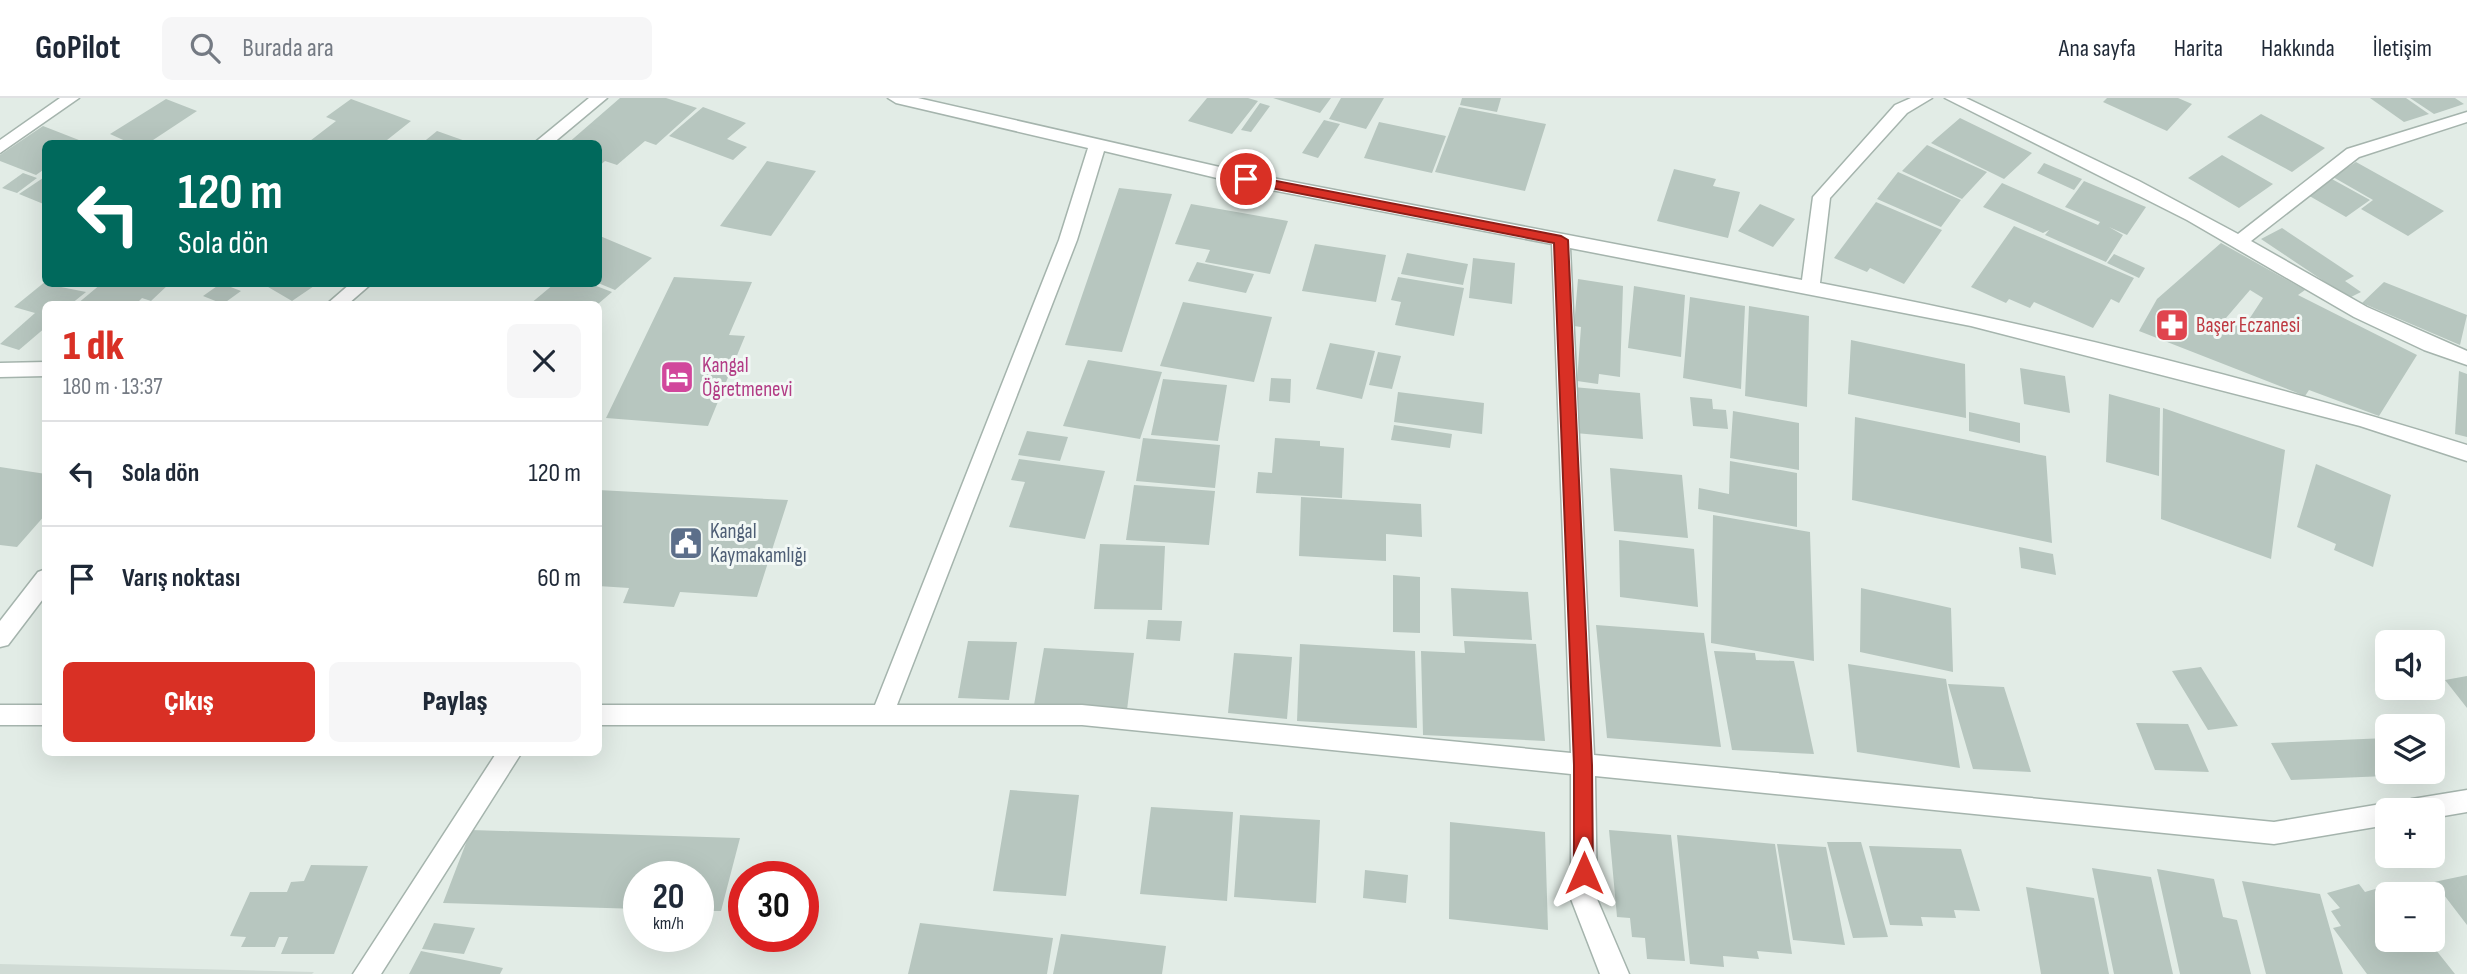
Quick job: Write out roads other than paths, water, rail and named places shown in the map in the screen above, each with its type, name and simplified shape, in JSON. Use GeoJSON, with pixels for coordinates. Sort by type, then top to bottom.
{"type":"FeatureCollection","features":[{"type":"Feature","properties":{"kind":"street"},"geometry":{"type":"LineString","coordinates":[[0,148],[71,98]]}},
{"type":"Feature","properties":{"kind":"street"},"geometry":{"type":"LineString","coordinates":[[546,140],[599,98]]}},
{"type":"Feature","properties":{"kind":"street"},"geometry":{"type":"LineString","coordinates":[[896,98],[1097,147],[1246,179],[1971,318],[2361,419],[2467,453]]}},
{"type":"Feature","properties":{"kind":"street"},"geometry":{"type":"LineString","coordinates":[[1810,288],[1822,197],[1901,109],[1924,98]]}},
{"type":"Feature","properties":{"kind":"street"},"geometry":{"type":"LineString","coordinates":[[1953,98],[2191,215],[2358,309],[2443,350],[2467,358]]}},
{"type":"Feature","properties":{"kind":"street"},"geometry":{"type":"LineString","coordinates":[[2239,242],[2353,153],[2467,117]]}},
{"type":"Feature","properties":{"kind":"street"},"geometry":{"type":"LineString","coordinates":[[882,715],[1068,240],[1097,147]]}},
{"type":"Feature","properties":{"kind":"street"},"geometry":{"type":"LineString","coordinates":[[1561,240],[1583,765],[1584,900],[1612,971],[1616,974]]}},
{"type":"Feature","properties":{"kind":"street"},"geometry":{"type":"LineString","coordinates":[[340,301],[358,287]]}},
{"type":"Feature","properties":{"kind":"street"},"geometry":{"type":"LineString","coordinates":[[0,370],[42,369]]}},
{"type":"Feature","properties":{"kind":"street"},"geometry":{"type":"LineString","coordinates":[[0,638],[42,583]]}},
{"type":"Feature","properties":{"kind":"street"},"geometry":{"type":"LineString","coordinates":[[0,715],[42,715]]}},
{"type":"Feature","properties":{"kind":"street"},"geometry":{"type":"LineString","coordinates":[[602,715],[1082,715],[2274,833],[2375,816]]}},
{"type":"Feature","properties":{"kind":"street"},"geometry":{"type":"LineString","coordinates":[[366,974],[508,756]]}},
{"type":"Feature","properties":{"kind":"street"},"geometry":{"type":"LineString","coordinates":[[2445,805],[2467,801]]}},
{"type":"Feature","properties":{"kind":"place","name":"Başer Eczanesi"},"geometry":{"type":"Point","coordinates":[2172,325]}},
{"type":"Feature","properties":{"kind":"place","name":"Kangal Öğretmenevi"},"geometry":{"type":"Point","coordinates":[677,377]}},
{"type":"Feature","properties":{"kind":"place","name":"Kangal Kaymakamlığı"},"geometry":{"type":"Point","coordinates":[686,543]}}]}
